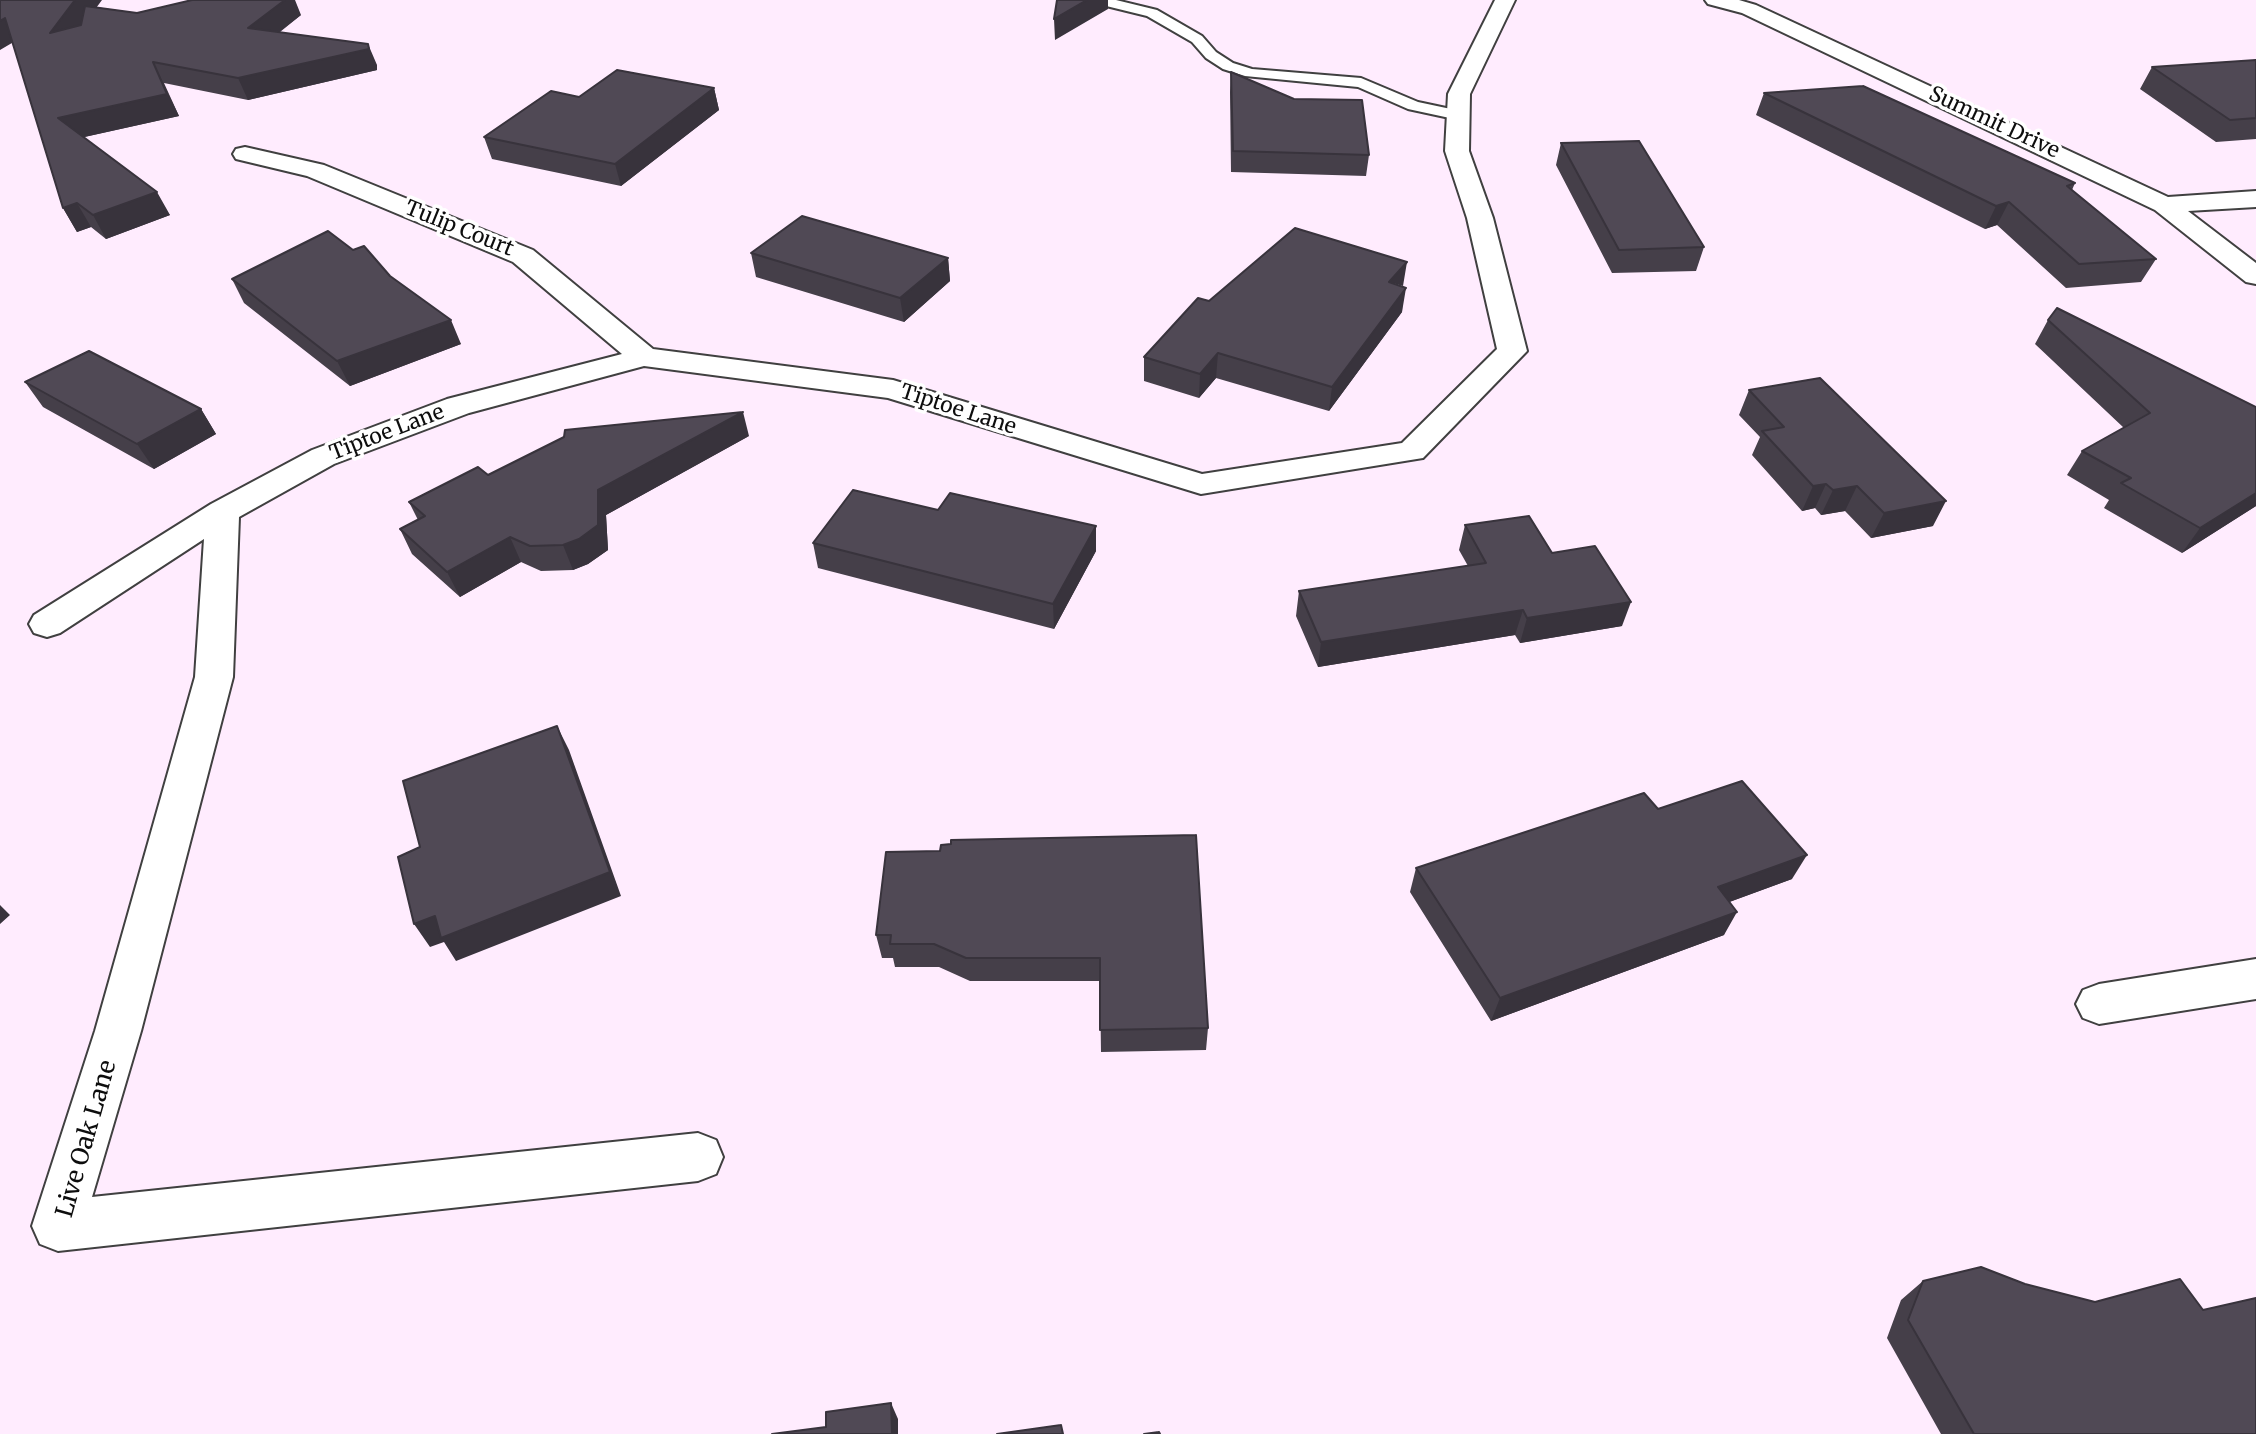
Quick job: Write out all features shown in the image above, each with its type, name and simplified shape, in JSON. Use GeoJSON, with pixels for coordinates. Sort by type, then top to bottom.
{"type":"FeatureCollection","features":[{"type":"Feature","properties":{"kind":"street","name":"Tiptoe Lane"},"geometry":{"type":"LineString","coordinates":[[47,624],[223,512],[323,457],[458,406],[644,357],[893,389],[1201,484],[1412,451],[1513,351],[1480,218],[1457,151],[1460,94],[1505,0]]}},
{"type":"Feature","properties":{"kind":"street","name":"Summit Drive"},"geometry":{"type":"LineString","coordinates":[[1715,0],[1749,9],[2164,205],[2256,276]]}},
{"type":"Feature","properties":{"kind":"street","name":"Tulip Court"},"geometry":{"type":"LineString","coordinates":[[245,154],[315,170],[523,256],[644,357]]}},
{"type":"Feature","properties":{"kind":"street"},"geometry":{"type":"LineString","coordinates":[[2164,205],[2256,199]]}},
{"type":"Feature","properties":{"kind":"street","name":"Live Oak Lane"},"geometry":{"type":"LineString","coordinates":[[223,512],[214,677],[118,1031],[58,1226],[698,1157]]}},
{"type":"Feature","properties":{"kind":"street"},"geometry":{"type":"LineString","coordinates":[[2099,1004],[2256,979]]}},
{"type":"Feature","properties":{"kind":"lane"},"geometry":{"type":"LineString","coordinates":[[1099,0],[1152,13],[1197,39],[1211,55],[1228,66],[1250,73],[1361,83],[1414,106],[1459,115]]}},
{"type":"Feature","properties":{"kind":"building"},"geometry":{"type":"Polygon","coordinates":[[[0,0],[75,0],[50,33],[81,25],[85,6],[137,13],[192,0],[285,0],[248,28],[368,44],[369,49],[238,78],[153,62],[167,94],[58,118],[157,192],[93,215],[77,203],[63,208],[5,18],[0,21],[0,0]]]}},
{"type":"Feature","properties":{"kind":"building"},"geometry":{"type":"Polygon","coordinates":[[[1057,0],[1087,0],[1054,19],[1057,0]]]}},
{"type":"Feature","properties":{"kind":"building"},"geometry":{"type":"Polygon","coordinates":[[[2256,60],[2256,118],[2230,120],[2152,67],[2256,60]]]}},
{"type":"Feature","properties":{"kind":"building"},"geometry":{"type":"Polygon","coordinates":[[[617,70],[714,88],[615,164],[484,137],[551,91],[579,97],[617,70]]]}},
{"type":"Feature","properties":{"kind":"building"},"geometry":{"type":"Polygon","coordinates":[[[1231,72],[1294,99],[1362,100],[1369,155],[1233,151],[1231,72]]]}},
{"type":"Feature","properties":{"kind":"building"},"geometry":{"type":"Polygon","coordinates":[[[1863,86],[2075,183],[2067,186],[2156,259],[2079,264],[2009,202],[1996,206],[1764,93],[1863,86]]]}},
{"type":"Feature","properties":{"kind":"building"},"geometry":{"type":"Polygon","coordinates":[[[1639,141],[1704,247],[1619,250],[1561,143],[1639,141]]]}},
{"type":"Feature","properties":{"kind":"building"},"geometry":{"type":"Polygon","coordinates":[[[802,216],[948,258],[900,298],[751,253],[802,216]]]}},
{"type":"Feature","properties":{"kind":"building"},"geometry":{"type":"Polygon","coordinates":[[[1295,228],[1407,262],[1389,282],[1406,288],[1332,387],[1218,353],[1200,374],[1144,357],[1198,298],[1209,301],[1295,228]]]}},
{"type":"Feature","properties":{"kind":"building"},"geometry":{"type":"Polygon","coordinates":[[[328,231],[353,250],[364,246],[390,276],[451,320],[337,361],[232,279],[328,231]]]}},
{"type":"Feature","properties":{"kind":"building"},"geometry":{"type":"Polygon","coordinates":[[[2057,308],[2256,407],[2256,493],[2200,528],[2121,483],[2131,478],[2082,451],[2150,413],[2048,320],[2057,308]]]}},
{"type":"Feature","properties":{"kind":"building"},"geometry":{"type":"Polygon","coordinates":[[[89,351],[201,409],[137,444],[25,382],[89,351]]]}},
{"type":"Feature","properties":{"kind":"building"},"geometry":{"type":"Polygon","coordinates":[[[1820,378],[1946,501],[1884,513],[1857,486],[1833,490],[1826,484],[1813,486],[1762,431],[1784,427],[1749,390],[1820,378]]]}},
{"type":"Feature","properties":{"kind":"building"},"geometry":{"type":"Polygon","coordinates":[[[743,412],[598,490],[598,525],[579,539],[563,545],[530,546],[510,537],[447,572],[400,529],[425,516],[409,502],[478,467],[488,475],[564,437],[565,430],[743,412]]]}},
{"type":"Feature","properties":{"kind":"building"},"geometry":{"type":"Polygon","coordinates":[[[853,490],[938,510],[950,493],[1096,526],[1053,604],[813,543],[853,490]]]}},
{"type":"Feature","properties":{"kind":"building"},"geometry":{"type":"Polygon","coordinates":[[[1529,516],[1552,553],[1595,546],[1631,602],[1527,618],[1523,610],[1321,642],[1299,591],[1486,563],[1465,525],[1529,516]]]}},
{"type":"Feature","properties":{"kind":"building"},"geometry":{"type":"Polygon","coordinates":[[[557,726],[610,872],[441,938],[435,916],[414,924],[398,857],[420,847],[403,781],[557,726]]]}},
{"type":"Feature","properties":{"kind":"building"},"geometry":{"type":"Polygon","coordinates":[[[1742,781],[1807,855],[1718,887],[1737,912],[1500,998],[1416,868],[1644,793],[1658,809],[1742,781]]]}},
{"type":"Feature","properties":{"kind":"building"},"geometry":{"type":"Polygon","coordinates":[[[1196,835],[1208,1028],[1100,1030],[1100,958],[966,958],[934,944],[890,944],[891,935],[876,935],[886,852],[940,851],[941,845],[951,844],[951,840],[1196,835]]]}},
{"type":"Feature","properties":{"kind":"building"},"geometry":{"type":"Polygon","coordinates":[[[1981,1267],[2025,1284],[2095,1302],[2180,1279],[2203,1310],[2256,1298],[2256,1434],[1974,1434],[1908,1320],[1923,1281],[1981,1267]]]}},
{"type":"Feature","properties":{"kind":"building"},"geometry":{"type":"Polygon","coordinates":[[[891,1403],[892,1434],[772,1434],[826,1427],[826,1412],[891,1403]]]}},
{"type":"Feature","properties":{"kind":"building"},"geometry":{"type":"Polygon","coordinates":[[[1061,1425],[1063,1434],[997,1434],[1061,1425]]]}}]}
